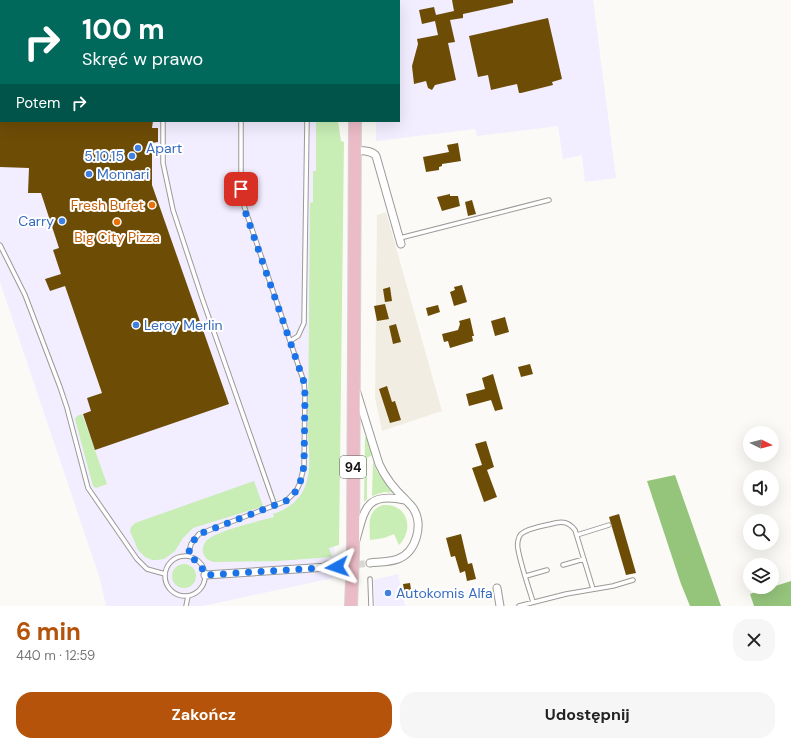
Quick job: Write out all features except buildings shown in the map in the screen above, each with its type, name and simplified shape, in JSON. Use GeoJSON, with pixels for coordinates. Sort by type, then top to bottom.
{"type":"FeatureCollection","features":[{"type":"Feature","properties":{"kind":"main road","name":"94"},"geometry":{"type":"LineString","coordinates":[[351,606],[353,554],[355,122]]}},
{"type":"Feature","properties":{"kind":"street"},"geometry":{"type":"LineString","coordinates":[[355,150],[374,153],[376,156],[400,241]]}},
{"type":"Feature","properties":{"kind":"street"},"geometry":{"type":"LineString","coordinates":[[353,379],[383,474],[413,508],[418,527],[416,540],[408,552],[398,559],[370,563]]}},
{"type":"Feature","properties":{"kind":"street"},"geometry":{"type":"LineString","coordinates":[[353,554],[367,507],[378,499],[383,498],[405,500]]}},
{"type":"Feature","properties":{"kind":"street"},"geometry":{"type":"LineString","coordinates":[[205,575],[333,567]]}},
{"type":"Feature","properties":{"kind":"street"},"geometry":{"type":"LineString","coordinates":[[496,588],[500,606]]}},
{"type":"Feature","properties":{"kind":"lane"},"geometry":{"type":"LineString","coordinates":[[163,122],[163,164],[173,210],[202,298],[275,506]]}},
{"type":"Feature","properties":{"kind":"lane"},"geometry":{"type":"LineString","coordinates":[[188,556],[191,544],[199,534],[286,501],[296,491],[300,483],[304,466],[304,382],[241,197],[241,122]]}},
{"type":"Feature","properties":{"kind":"lane"},"geometry":{"type":"LineString","coordinates":[[290,341],[298,336],[304,322],[307,122]]}},
{"type":"Feature","properties":{"kind":"lane"},"geometry":{"type":"LineString","coordinates":[[400,241],[549,200]]}},
{"type":"Feature","properties":{"kind":"lane"},"geometry":{"type":"LineString","coordinates":[[0,244],[25,295],[60,386],[88,488],[137,559],[147,568],[165,574]]}},
{"type":"Feature","properties":{"kind":"lane"},"geometry":{"type":"LineString","coordinates":[[533,602],[518,548],[519,538],[522,534],[563,522],[572,526],[577,535],[593,589]]}},
{"type":"Feature","properties":{"kind":"lane"},"geometry":{"type":"LineString","coordinates":[[577,535],[609,525]]}},
{"type":"Feature","properties":{"kind":"lane"},"geometry":{"type":"LineString","coordinates":[[180,556],[188,556],[200,563],[205,575],[202,586],[198,591],[188,596],[177,595],[169,589],[165,579],[167,566],[180,556]]}},
{"type":"Feature","properties":{"kind":"lane"},"geometry":{"type":"LineString","coordinates":[[563,565],[584,559]]}},
{"type":"Feature","properties":{"kind":"lane"},"geometry":{"type":"LineString","coordinates":[[526,576],[546,570]]}},
{"type":"Feature","properties":{"kind":"lane"},"geometry":{"type":"LineString","coordinates":[[370,580],[371,606]]}},
{"type":"Feature","properties":{"kind":"lane"},"geometry":{"type":"LineString","coordinates":[[519,606],[593,589],[613,586],[633,580]]}},
{"type":"Feature","properties":{"kind":"lane"},"geometry":{"type":"LineString","coordinates":[[186,606],[188,596]]}},
{"type":"Feature","properties":{"kind":"shaded area"},"geometry":{"type":"Polygon","coordinates":[[[400,0],[593,0],[616,178],[585,182],[582,155],[563,159],[558,126],[477,136],[475,129],[376,141],[376,122],[400,122],[400,0]]]}},
{"type":"Feature","properties":{"kind":"shaded area"},"geometry":{"type":"Polygon","coordinates":[[[0,122],[336,122],[336,479],[333,578],[203,606],[106,606],[100,579],[0,282],[0,122]]]}},
{"type":"Feature","properties":{"kind":"shaded area"},"geometry":{"type":"Polygon","coordinates":[[[386,212],[442,411],[382,431],[375,398],[377,215],[386,212]]]}},
{"type":"Feature","properties":{"kind":"shaded area","name":"Autokomis Alfa"},"geometry":{"type":"Polygon","coordinates":[[[398,574],[405,606],[375,606],[373,580],[398,574]]]}},
{"type":"Feature","properties":{"kind":"green space"},"geometry":{"type":"Polygon","coordinates":[[[316,122],[338,122],[341,141],[344,142],[339,545],[329,548],[332,557],[278,561],[210,561],[204,556],[203,551],[206,541],[211,537],[228,530],[274,517],[273,514],[286,508],[302,493],[309,473],[310,203],[313,202],[313,171],[316,171],[316,122]]]}},
{"type":"Feature","properties":{"kind":"green space"},"geometry":{"type":"Polygon","coordinates":[[[82,414],[107,484],[96,488],[93,486],[75,419],[77,416],[82,414]]]}},
{"type":"Feature","properties":{"kind":"green space"},"geometry":{"type":"Polygon","coordinates":[[[365,437],[368,438],[372,455],[367,458],[367,499],[364,502],[365,437]]]}},
{"type":"Feature","properties":{"kind":"green space"},"geometry":{"type":"Polygon","coordinates":[[[373,461],[380,475],[395,493],[384,492],[372,496],[373,461]]]}},
{"type":"Feature","properties":{"kind":"green space"},"geometry":{"type":"Polygon","coordinates":[[[675,475],[721,606],[690,606],[681,584],[647,481],[675,475]]]}},
{"type":"Feature","properties":{"kind":"green space"},"geometry":{"type":"Polygon","coordinates":[[[254,481],[263,506],[193,528],[183,538],[175,551],[164,559],[152,560],[145,557],[138,550],[130,531],[131,527],[135,523],[254,481]]]}},
{"type":"Feature","properties":{"kind":"green space"},"geometry":{"type":"Polygon","coordinates":[[[383,505],[391,505],[398,508],[406,518],[407,532],[399,545],[394,534],[384,538],[370,540],[371,515],[383,505]]]}},
{"type":"Feature","properties":{"kind":"green space"},"geometry":{"type":"Polygon","coordinates":[[[184,564],[189,565],[195,571],[195,581],[189,587],[184,588],[179,587],[173,581],[172,576],[173,571],[179,565],[184,564]]]}},
{"type":"Feature","properties":{"kind":"green space"},"geometry":{"type":"Polygon","coordinates":[[[791,581],[791,606],[754,606],[750,594],[779,594],[779,585],[791,581]]]}},
{"type":"Feature","properties":{"kind":"tunnel"},"geometry":{"type":"LineString","coordinates":[[337,567],[370,563]]}},
{"type":"Feature","properties":{"kind":"place","name":"Apart"},"geometry":{"type":"Point","coordinates":[138,148]}},
{"type":"Feature","properties":{"kind":"place","name":"5.10.15"},"geometry":{"type":"Point","coordinates":[132,156]}},
{"type":"Feature","properties":{"kind":"place","name":"Monnari"},"geometry":{"type":"Point","coordinates":[89,174]}},
{"type":"Feature","properties":{"kind":"place","name":"Fresh Bufet"},"geometry":{"type":"Point","coordinates":[152,205]}},
{"type":"Feature","properties":{"kind":"place","name":"Carry"},"geometry":{"type":"Point","coordinates":[62,221]}},
{"type":"Feature","properties":{"kind":"place","name":"Big City Pizza"},"geometry":{"type":"Point","coordinates":[117,222]}},
{"type":"Feature","properties":{"kind":"place","name":"Leroy Merlin"},"geometry":{"type":"Point","coordinates":[136,325]}},
{"type":"Feature","properties":{"kind":"place","name":"Autokomis Alfa"},"geometry":{"type":"Point","coordinates":[388,593]}},
{"type":"Feature","properties":{"kind":"route"},"geometry":{"type":"LineString","coordinates":[[241,189],[241,197],[244,208],[304,382],[304,466],[300,483],[296,491],[286,501],[199,534],[191,544],[188,556],[200,563],[205,575],[291,571],[337,567]]}}]}
